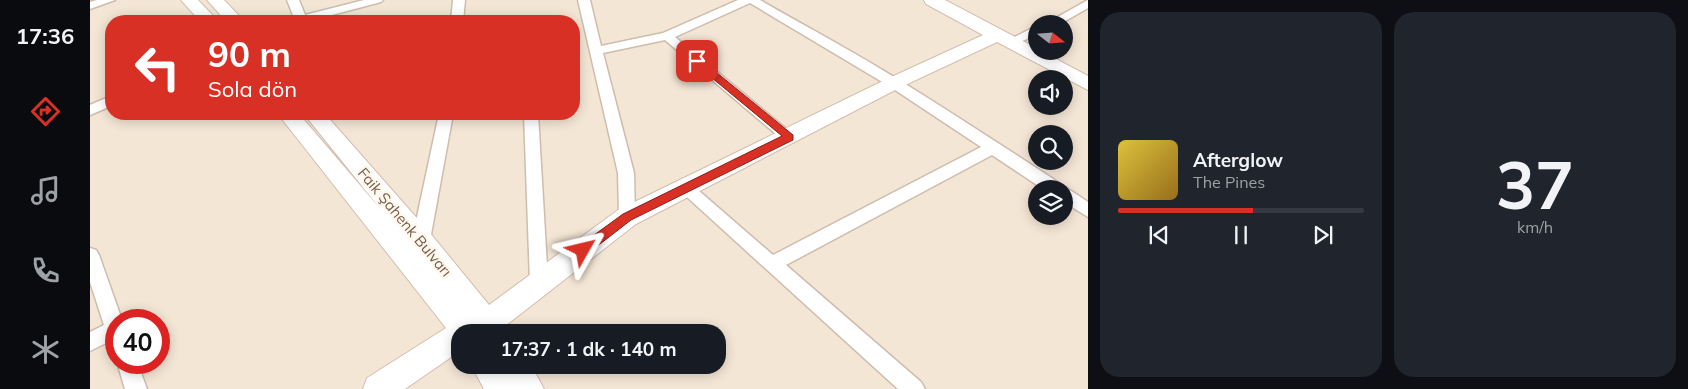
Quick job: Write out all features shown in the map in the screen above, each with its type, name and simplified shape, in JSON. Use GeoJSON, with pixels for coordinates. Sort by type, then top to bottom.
{"type":"FeatureCollection","features":[{"type":"Feature","properties":{"kind":"street"},"geometry":{"type":"LineString","coordinates":[[90,6],[109,0]]}},
{"type":"Feature","properties":{"kind":"street"},"geometry":{"type":"LineString","coordinates":[[189,0],[203,15]]}},
{"type":"Feature","properties":{"kind":"street"},"geometry":{"type":"LineString","coordinates":[[215,0],[229,15]]}},
{"type":"Feature","properties":{"kind":"street"},"geometry":{"type":"LineString","coordinates":[[293,0],[297,15]]}},
{"type":"Feature","properties":{"kind":"street"},"geometry":{"type":"LineString","coordinates":[[321,15],[377,0]]}},
{"type":"Feature","properties":{"kind":"street"},"geometry":{"type":"LineString","coordinates":[[458,15],[459,0]]}},
{"type":"Feature","properties":{"kind":"street"},"geometry":{"type":"LineString","coordinates":[[584,0],[626,172],[627,217]]}},
{"type":"Feature","properties":{"kind":"street"},"geometry":{"type":"LineString","coordinates":[[596,52],[667,36],[750,0],[894,83],[1043,180]]}},
{"type":"Feature","properties":{"kind":"street"},"geometry":{"type":"LineString","coordinates":[[932,0],[1088,84]]}},
{"type":"Feature","properties":{"kind":"street"},"geometry":{"type":"LineString","coordinates":[[1067,15],[1088,3]]}},
{"type":"Feature","properties":{"kind":"street"},"geometry":{"type":"LineString","coordinates":[[483,324],[627,217],[894,83],[1004,38],[1028,32]]}},
{"type":"Feature","properties":{"kind":"street"},"geometry":{"type":"LineString","coordinates":[[667,36],[789,137]]}},
{"type":"Feature","properties":{"kind":"street"},"geometry":{"type":"LineString","coordinates":[[90,110],[105,104]]}},
{"type":"Feature","properties":{"kind":"street","name":"Faik Şahenk Bulvarı"},"geometry":{"type":"LineString","coordinates":[[293,120],[467,324]]}},
{"type":"Feature","properties":{"kind":"street","name":"Faik Şahenk Bulvarı"},"geometry":{"type":"LineString","coordinates":[[319,120],[421,240],[469,324]]}},
{"type":"Feature","properties":{"kind":"street"},"geometry":{"type":"LineString","coordinates":[[421,240],[445,120]]}},
{"type":"Feature","properties":{"kind":"street"},"geometry":{"type":"LineString","coordinates":[[531,120],[539,283]]}},
{"type":"Feature","properties":{"kind":"street"},"geometry":{"type":"LineString","coordinates":[[772,264],[994,147]]}},
{"type":"Feature","properties":{"kind":"street"},"geometry":{"type":"LineString","coordinates":[[685,188],[914,389]]}},
{"type":"Feature","properties":{"kind":"street"},"geometry":{"type":"LineString","coordinates":[[1073,200],[1088,210]]}},
{"type":"Feature","properties":{"kind":"street"},"geometry":{"type":"LineString","coordinates":[[90,254],[108,309]]}},
{"type":"Feature","properties":{"kind":"street"},"geometry":{"type":"LineString","coordinates":[[90,342],[105,335]]}},
{"type":"Feature","properties":{"kind":"street"},"geometry":{"type":"LineString","coordinates":[[378,389],[451,344]]}},
{"type":"Feature","properties":{"kind":"street"},"geometry":{"type":"LineString","coordinates":[[131,374],[136,389]]}},
{"type":"Feature","properties":{"kind":"street"},"geometry":{"type":"LineString","coordinates":[[492,374],[501,389]]}},
{"type":"Feature","properties":{"kind":"street"},"geometry":{"type":"LineString","coordinates":[[520,374],[529,389]]}},
{"type":"Feature","properties":{"kind":"shaded area"},"geometry":{"type":"Polygon","coordinates":[[[90,0],[1088,0],[1088,389],[90,389],[90,0]]]}},
{"type":"Feature","properties":{"kind":"route"},"geometry":{"type":"LineString","coordinates":[[583,250],[627,217],[789,137],[697,61]]}}]}
